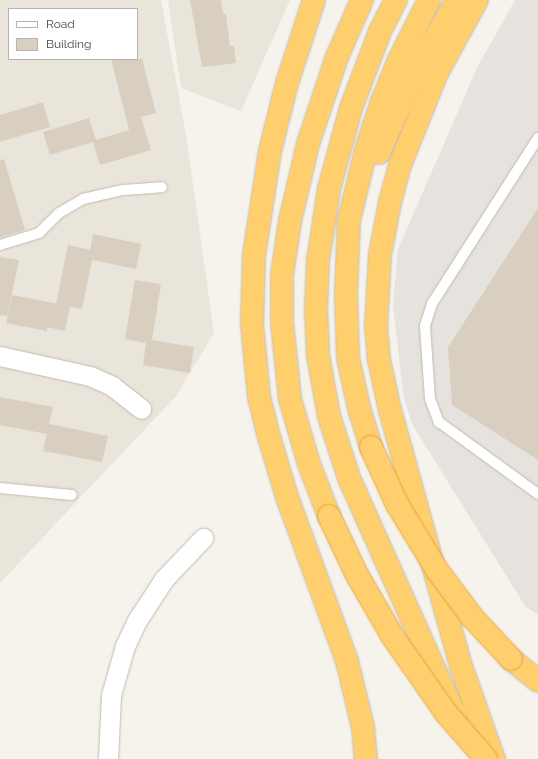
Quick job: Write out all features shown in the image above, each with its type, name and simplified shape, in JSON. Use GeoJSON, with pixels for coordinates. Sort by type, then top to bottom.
{"type":"FeatureCollection","features":[{"type":"Feature","properties":{"kind":"highway"},"geometry":{"type":"LineString","coordinates":[[362,0],[334,65],[308,144],[290,221],[282,275],[282,323],[290,399],[309,464],[329,516],[357,575],[393,637],[446,712],[486,759]]}},
{"type":"Feature","properties":{"kind":"highway"},"geometry":{"type":"LineString","coordinates":[[396,0],[379,34],[351,108],[329,189],[318,261],[316,309],[318,355],[329,416],[349,478],[431,664],[477,759]]}},
{"type":"Feature","properties":{"kind":"highway"},"geometry":{"type":"LineString","coordinates":[[429,0],[389,83],[366,150],[349,220],[347,276],[348,358],[360,412],[371,447],[397,504],[437,570],[472,617],[511,659],[538,681]]}},
{"type":"Feature","properties":{"kind":"highway"},"geometry":{"type":"LineString","coordinates":[[347,276],[366,191],[388,128],[424,55],[457,0]]}},
{"type":"Feature","properties":{"kind":"highway"},"geometry":{"type":"LineString","coordinates":[[477,0],[437,73],[400,165],[390,202],[380,255],[376,326],[379,360],[390,410],[461,666],[494,759]]}},
{"type":"Feature","properties":{"kind":"highway"},"geometry":{"type":"LineString","coordinates":[[314,6],[277,118],[263,186],[254,256],[252,324],[254,354],[259,398],[287,497],[347,661],[363,727],[366,759]]}},
{"type":"Feature","properties":{"kind":"street"},"geometry":{"type":"LineString","coordinates":[[0,356],[90,376],[112,386],[141,409]]}},
{"type":"Feature","properties":{"kind":"street"},"geometry":{"type":"LineString","coordinates":[[108,759],[111,695],[125,646],[136,622],[164,579],[203,538]]}},
{"type":"Feature","properties":{"kind":"lane"},"geometry":{"type":"LineString","coordinates":[[538,138],[432,304],[425,326],[430,399],[436,417],[447,430],[538,494]]}},
{"type":"Feature","properties":{"kind":"lane"},"geometry":{"type":"LineString","coordinates":[[0,245],[39,233],[59,213],[83,200],[123,190],[162,187]]}},
{"type":"Feature","properties":{"kind":"lane"},"geometry":{"type":"LineString","coordinates":[[0,488],[72,495]]}},
{"type":"Feature","properties":{"kind":"shaded area"},"geometry":{"type":"Polygon","coordinates":[[[0,0],[161,0],[186,135],[214,333],[176,396],[0,583],[0,0]]]}},
{"type":"Feature","properties":{"kind":"shaded area"},"geometry":{"type":"Polygon","coordinates":[[[168,0],[290,0],[241,111],[181,88],[168,0]]]}},
{"type":"Feature","properties":{"kind":"shaded area"},"geometry":{"type":"Polygon","coordinates":[[[515,0],[538,0],[538,615],[525,606],[412,424],[403,394],[393,305],[398,249],[477,68],[515,0]]]}},
{"type":"Feature","properties":{"kind":"building"},"geometry":{"type":"Polygon","coordinates":[[[190,0],[221,0],[223,14],[226,14],[230,46],[234,46],[236,63],[202,67],[190,0]]]}},
{"type":"Feature","properties":{"kind":"building"},"geometry":{"type":"Polygon","coordinates":[[[142,59],[156,113],[141,117],[151,150],[100,165],[93,142],[50,155],[43,132],[89,118],[96,140],[129,130],[111,60],[142,59]]]}},
{"type":"Feature","properties":{"kind":"building"},"geometry":{"type":"Polygon","coordinates":[[[43,102],[50,127],[0,142],[0,115],[43,102]]]}},
{"type":"Feature","properties":{"kind":"building"},"geometry":{"type":"Polygon","coordinates":[[[4,159],[25,230],[0,237],[0,160],[4,159]]]}},
{"type":"Feature","properties":{"kind":"building"},"geometry":{"type":"Polygon","coordinates":[[[538,208],[538,460],[452,405],[448,347],[538,208]]]}},
{"type":"Feature","properties":{"kind":"building"},"geometry":{"type":"Polygon","coordinates":[[[93,234],[141,244],[136,269],[92,260],[82,309],[56,304],[68,245],[90,250],[93,234]]]}},
{"type":"Feature","properties":{"kind":"building"},"geometry":{"type":"Polygon","coordinates":[[[0,257],[19,260],[7,316],[0,315],[0,257]]]}},
{"type":"Feature","properties":{"kind":"building"},"geometry":{"type":"Polygon","coordinates":[[[135,280],[161,284],[152,340],[194,347],[190,373],[143,365],[146,343],[125,339],[135,280]]]}},
{"type":"Feature","properties":{"kind":"building"},"geometry":{"type":"Polygon","coordinates":[[[12,295],[70,306],[65,331],[47,327],[47,331],[6,323],[12,295]]]}},
{"type":"Feature","properties":{"kind":"building"},"geometry":{"type":"Polygon","coordinates":[[[0,397],[53,407],[49,424],[108,436],[102,462],[43,451],[47,434],[0,425],[0,397]]]}}]}
